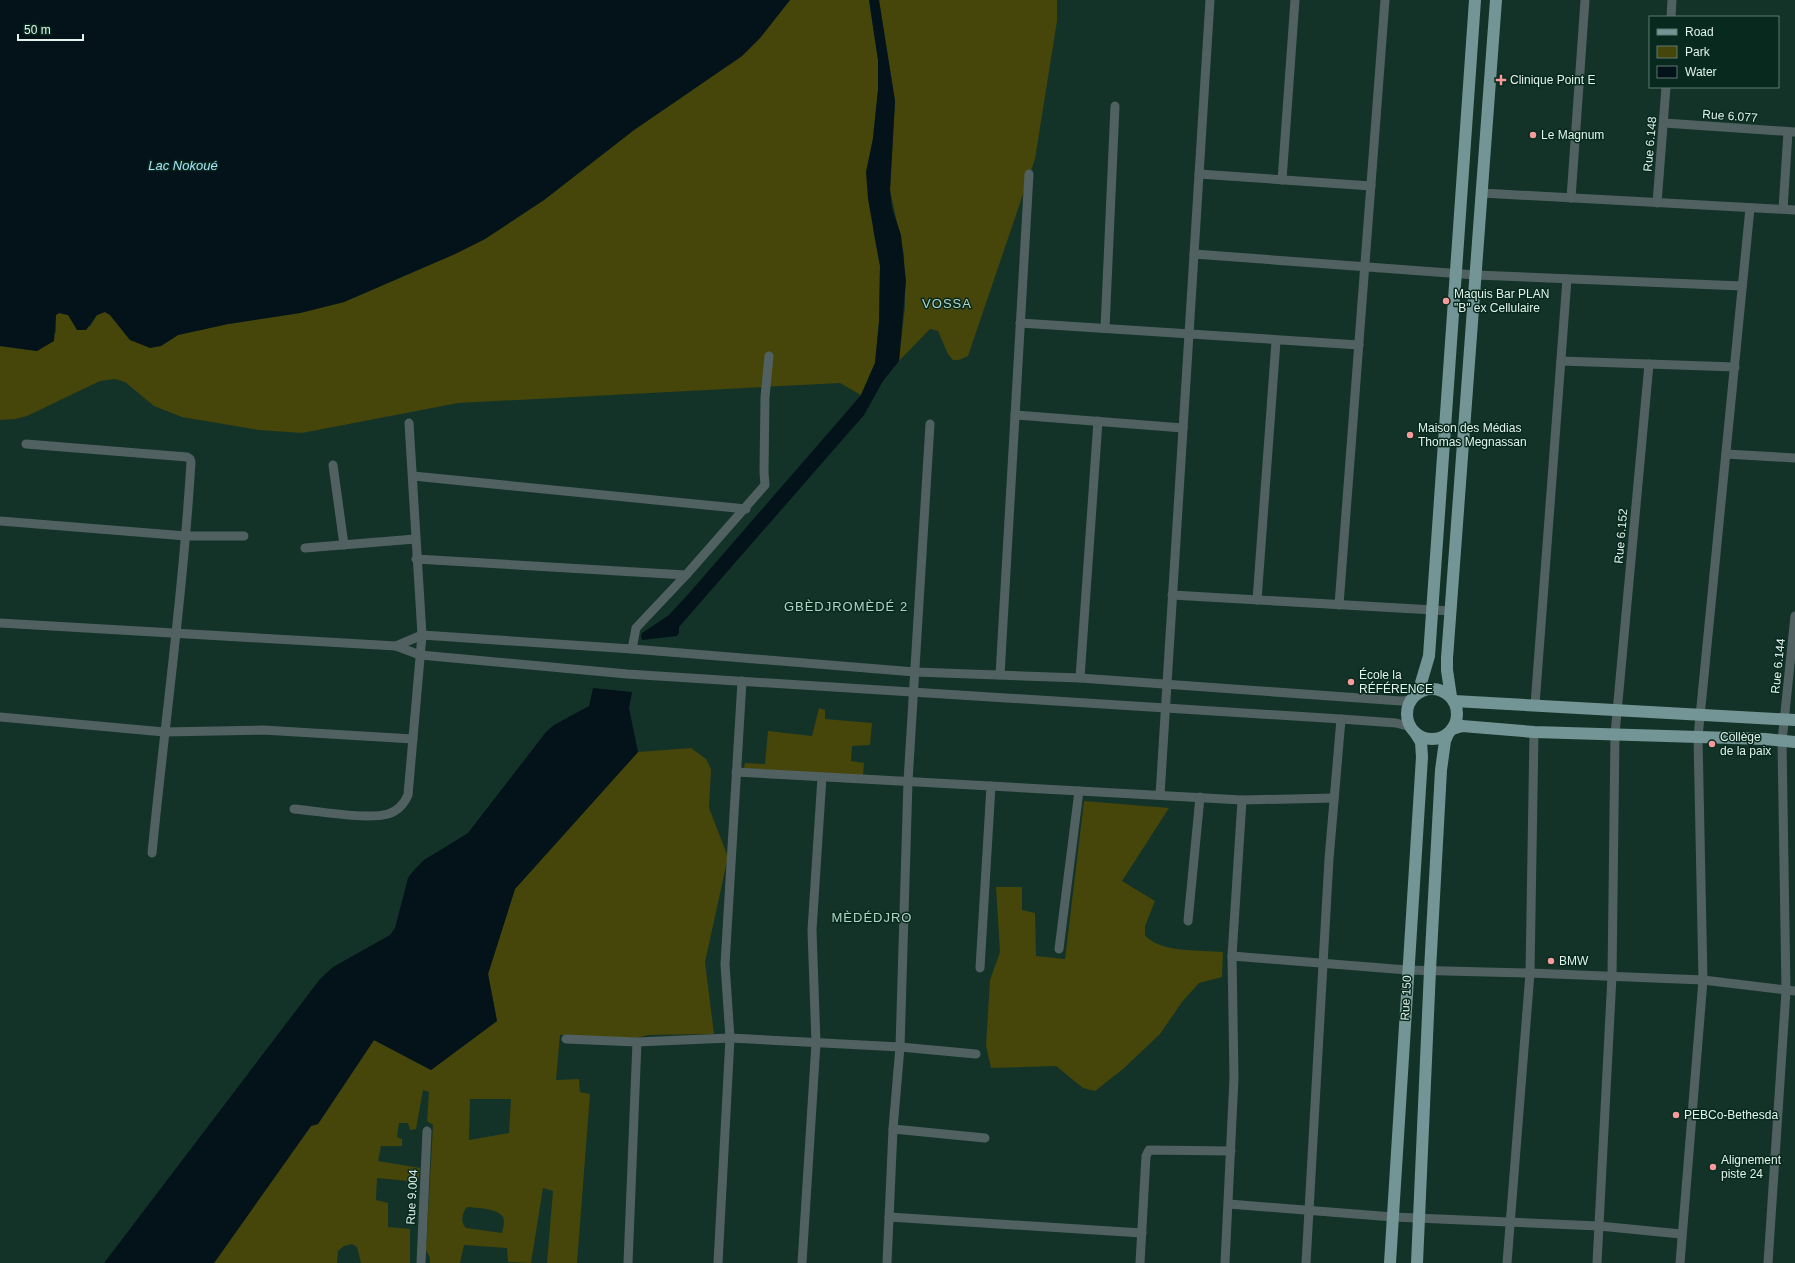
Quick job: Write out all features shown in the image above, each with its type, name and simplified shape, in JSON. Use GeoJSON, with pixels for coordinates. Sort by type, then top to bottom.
{"type":"FeatureCollection","features":[{"type":"Feature","properties":{"kind":"main road"},"geometry":{"type":"LineString","coordinates":[[1475,0],[1428,661],[1407,714],[1414,731],[1429,739],[1442,737],[1462,726],[1534,732],[1698,737],[1795,742]]}},
{"type":"Feature","properties":{"kind":"main road"},"geometry":{"type":"LineString","coordinates":[[1450,732],[1458,715],[1447,670],[1496,0]]}},
{"type":"Feature","properties":{"kind":"main road"},"geometry":{"type":"LineString","coordinates":[[1470,81],[1490,82]]}},
{"type":"Feature","properties":{"kind":"main road"},"geometry":{"type":"LineString","coordinates":[[1414,697],[1426,689],[1435,689],[1444,691],[1453,699],[1790,720]]}},
{"type":"Feature","properties":{"kind":"main road","name":"Rue 150"},"geometry":{"type":"LineString","coordinates":[[1390,1263],[1407,970],[1422,749],[1421,742],[1414,731]]}},
{"type":"Feature","properties":{"kind":"main road","name":"Rue 150"},"geometry":{"type":"LineString","coordinates":[[1417,1263],[1430,970],[1442,764],[1445,741],[1450,732]]}},
{"type":"Feature","properties":{"kind":"street"},"geometry":{"type":"LineString","coordinates":[[1160,795],[1210,0]]}},
{"type":"Feature","properties":{"kind":"street"},"geometry":{"type":"LineString","coordinates":[[1282,180],[1295,0]]}},
{"type":"Feature","properties":{"kind":"street"},"geometry":{"type":"LineString","coordinates":[[1339,605],[1385,0]]}},
{"type":"Feature","properties":{"kind":"street"},"geometry":{"type":"LineString","coordinates":[[1571,198],[1585,0]]}},
{"type":"Feature","properties":{"kind":"street"},"geometry":{"type":"LineString","coordinates":[[1671,16],[1672,0]]}},
{"type":"Feature","properties":{"kind":"street","name":"Rue 6.148"},"geometry":{"type":"LineString","coordinates":[[1657,203],[1666,88]]}},
{"type":"Feature","properties":{"kind":"street"},"geometry":{"type":"LineString","coordinates":[[1105,328],[1115,106]]}},
{"type":"Feature","properties":{"kind":"street","name":"Rue 6.077"},"geometry":{"type":"LineString","coordinates":[[1664,123],[1791,132]]}},
{"type":"Feature","properties":{"kind":"street"},"geometry":{"type":"LineString","coordinates":[[1783,209],[1791,132]]}},
{"type":"Feature","properties":{"kind":"street"},"geometry":{"type":"LineString","coordinates":[[1000,675],[1029,174]]}},
{"type":"Feature","properties":{"kind":"street"},"geometry":{"type":"LineString","coordinates":[[1199,174],[1371,186]]}},
{"type":"Feature","properties":{"kind":"street"},"geometry":{"type":"LineString","coordinates":[[1482,193],[1795,210]]}},
{"type":"Feature","properties":{"kind":"street"},"geometry":{"type":"LineString","coordinates":[[1680,1263],[1681,1234],[1703,980],[1698,737],[1750,208]]}},
{"type":"Feature","properties":{"kind":"street"},"geometry":{"type":"LineString","coordinates":[[1194,254],[1456,274],[1742,286]]}},
{"type":"Feature","properties":{"kind":"street"},"geometry":{"type":"LineString","coordinates":[[1535,705],[1567,279]]}},
{"type":"Feature","properties":{"kind":"street"},"geometry":{"type":"LineString","coordinates":[[1020,323],[1359,345]]}},
{"type":"Feature","properties":{"kind":"street"},"geometry":{"type":"LineString","coordinates":[[1257,600],[1276,340]]}},
{"type":"Feature","properties":{"kind":"street"},"geometry":{"type":"LineString","coordinates":[[632,649],[636,628],[746,509],[766,485],[764,472],[765,397],[769,356]]}},
{"type":"Feature","properties":{"kind":"street"},"geometry":{"type":"LineString","coordinates":[[1561,361],[1735,367]]}},
{"type":"Feature","properties":{"kind":"street","name":"Rue 6.152"},"geometry":{"type":"LineString","coordinates":[[1597,1263],[1612,976],[1615,734],[1649,364]]}},
{"type":"Feature","properties":{"kind":"street"},"geometry":{"type":"LineString","coordinates":[[1015,415],[1183,428]]}},
{"type":"Feature","properties":{"kind":"street"},"geometry":{"type":"LineString","coordinates":[[1080,678],[1098,421]]}},
{"type":"Feature","properties":{"kind":"street"},"geometry":{"type":"LineString","coordinates":[[294,809],[368,816],[388,814],[404,804],[408,795],[422,635],[416,559],[413,476],[408,423]]}},
{"type":"Feature","properties":{"kind":"street"},"geometry":{"type":"LineString","coordinates":[[887,1263],[893,1129],[900,1047],[908,781],[930,424]]}},
{"type":"Feature","properties":{"kind":"street"},"geometry":{"type":"LineString","coordinates":[[26,444],[190,459],[186,536],[177,633],[164,732],[152,853]]}},
{"type":"Feature","properties":{"kind":"street"},"geometry":{"type":"LineString","coordinates":[[1726,454],[1795,458]]}},
{"type":"Feature","properties":{"kind":"street"},"geometry":{"type":"LineString","coordinates":[[334,465],[344,545]]}},
{"type":"Feature","properties":{"kind":"street"},"geometry":{"type":"LineString","coordinates":[[413,476],[746,509]]}},
{"type":"Feature","properties":{"kind":"street"},"geometry":{"type":"LineString","coordinates":[[0,521],[186,536],[244,536]]}},
{"type":"Feature","properties":{"kind":"street"},"geometry":{"type":"LineString","coordinates":[[305,548],[415,539]]}},
{"type":"Feature","properties":{"kind":"street"},"geometry":{"type":"LineString","coordinates":[[416,559],[686,575]]}},
{"type":"Feature","properties":{"kind":"street"},"geometry":{"type":"LineString","coordinates":[[1172,595],[1451,611]]}},
{"type":"Feature","properties":{"kind":"street","name":"Rue 6.144"},"geometry":{"type":"LineString","coordinates":[[1768,1263],[1790,991],[1782,741],[1790,720],[1795,616]]}},
{"type":"Feature","properties":{"kind":"street"},"geometry":{"type":"LineString","coordinates":[[0,623],[396,646],[420,655],[626,674],[1341,719],[1396,723],[1414,731]]}},
{"type":"Feature","properties":{"kind":"street"},"geometry":{"type":"LineString","coordinates":[[396,646],[422,635],[632,649],[915,672],[1080,678],[1401,701],[1414,697]]}},
{"type":"Feature","properties":{"kind":"street"},"geometry":{"type":"LineString","coordinates":[[718,1263],[730,1038],[725,964],[742,681]]}},
{"type":"Feature","properties":{"kind":"street"},"geometry":{"type":"LineString","coordinates":[[0,717],[164,732],[263,730],[413,739]]}},
{"type":"Feature","properties":{"kind":"street"},"geometry":{"type":"LineString","coordinates":[[1306,1263],[1329,859],[1341,719]]}},
{"type":"Feature","properties":{"kind":"street"},"geometry":{"type":"LineString","coordinates":[[1507,1263],[1530,972],[1534,732]]}},
{"type":"Feature","properties":{"kind":"street"},"geometry":{"type":"LineString","coordinates":[[736,772],[1242,800],[1334,798]]}},
{"type":"Feature","properties":{"kind":"street"},"geometry":{"type":"LineString","coordinates":[[802,1263],[816,1043],[812,930],[822,777]]}},
{"type":"Feature","properties":{"kind":"street"},"geometry":{"type":"LineString","coordinates":[[980,968],[991,786]]}},
{"type":"Feature","properties":{"kind":"street"},"geometry":{"type":"LineString","coordinates":[[1059,949],[1079,791]]}},
{"type":"Feature","properties":{"kind":"street"},"geometry":{"type":"LineString","coordinates":[[1188,921],[1200,797]]}},
{"type":"Feature","properties":{"kind":"street"},"geometry":{"type":"LineString","coordinates":[[1225,1263],[1234,1078],[1232,956],[1242,800]]}},
{"type":"Feature","properties":{"kind":"street"},"geometry":{"type":"LineString","coordinates":[[1232,956],[1323,962],[1407,970],[1530,972],[1703,980],[1790,991]]}},
{"type":"Feature","properties":{"kind":"street"},"geometry":{"type":"LineString","coordinates":[[566,1039],[637,1042],[730,1038],[900,1047],[976,1054]]}},
{"type":"Feature","properties":{"kind":"street"},"geometry":{"type":"LineString","coordinates":[[628,1263],[637,1042]]}},
{"type":"Feature","properties":{"kind":"street"},"geometry":{"type":"LineString","coordinates":[[893,1129],[985,1138]]}},
{"type":"Feature","properties":{"kind":"street","name":"Rue 9.004"},"geometry":{"type":"LineString","coordinates":[[421,1263],[427,1131]]}},
{"type":"Feature","properties":{"kind":"street"},"geometry":{"type":"LineString","coordinates":[[1140,1263],[1146,1156],[1149,1150],[1231,1151]]}},
{"type":"Feature","properties":{"kind":"street"},"geometry":{"type":"LineString","coordinates":[[1229,1204],[1309,1209],[1393,1217],[1599,1226],[1681,1234]]}},
{"type":"Feature","properties":{"kind":"street"},"geometry":{"type":"LineString","coordinates":[[889,1217],[1142,1233]]}},
{"type":"Feature","properties":{"kind":"green space"},"geometry":{"type":"Polygon","coordinates":[[[790,0],[869,0],[878,60],[878,90],[873,138],[873,230],[880,266],[879,322],[875,363],[861,395],[840,383],[458,403],[302,433],[259,430],[182,417],[154,406],[125,382],[115,379],[100,381],[27,416],[15,419],[0,420],[0,346],[37,351],[56,332],[56,315],[59,313],[68,315],[90,327],[97,315],[105,312],[110,315],[130,340],[161,346],[178,335],[228,324],[300,313],[344,302],[455,254],[485,239],[544,200],[634,130],[742,56],[760,38],[790,0]]]}},
{"type":"Feature","properties":{"kind":"green space"},"geometry":{"type":"Polygon","coordinates":[[[879,0],[1057,0],[1057,21],[1035,159],[968,356],[959,360],[953,360],[948,354],[938,331],[930,329],[899,361],[905,306],[904,255],[890,190],[895,101],[879,0]]]}},
{"type":"Feature","properties":{"kind":"green space"},"geometry":{"type":"Polygon","coordinates":[[[819,708],[825,710],[825,719],[872,723],[870,745],[852,746],[851,761],[864,763],[863,776],[744,768],[745,763],[765,764],[768,731],[812,736],[819,708]]]}},
{"type":"Feature","properties":{"kind":"green space"},"geometry":{"type":"Polygon","coordinates":[[[691,748],[706,759],[711,769],[709,808],[728,857],[705,962],[714,1034],[648,1035],[636,1038],[560,1035],[556,1080],[579,1079],[580,1092],[590,1094],[577,1263],[547,1263],[553,1191],[543,1188],[531,1263],[508,1262],[507,1248],[464,1245],[460,1263],[430,1263],[430,1258],[426,1250],[433,1125],[427,1121],[429,1092],[423,1090],[416,1129],[410,1130],[408,1123],[399,1123],[397,1137],[402,1139],[402,1146],[381,1146],[378,1161],[420,1168],[418,1182],[377,1178],[376,1200],[388,1203],[388,1227],[410,1229],[410,1263],[361,1263],[357,1247],[352,1244],[344,1246],[338,1251],[337,1263],[214,1263],[311,1126],[318,1124],[374,1040],[431,1070],[497,1021],[488,974],[515,889],[638,752],[691,748]],[[470,1099],[469,1140],[509,1133],[511,1099],[470,1099]],[[467,1207],[462,1218],[466,1228],[502,1233],[504,1221],[500,1214],[486,1209],[467,1207]]]}},
{"type":"Feature","properties":{"kind":"green space"},"geometry":{"type":"Polygon","coordinates":[[[1084,801],[1169,808],[1122,881],[1155,901],[1145,926],[1145,935],[1151,941],[1170,948],[1181,950],[1223,952],[1222,977],[1199,983],[1182,1002],[1160,1034],[1123,1069],[1095,1091],[1083,1088],[1056,1066],[991,1068],[986,1046],[990,980],[1000,952],[996,887],[1022,887],[1022,910],[1035,913],[1036,956],[1065,959],[1084,801]]]}},
{"type":"Feature","properties":{"kind":"water","name":"Lac Nokoué"},"geometry":{"type":"Polygon","coordinates":[[[0,0],[790,0],[760,38],[742,56],[634,130],[544,200],[485,239],[455,254],[344,302],[300,313],[228,324],[178,335],[161,346],[150,348],[130,340],[110,315],[105,312],[97,315],[86,330],[77,330],[68,315],[59,313],[56,315],[54,341],[37,351],[0,346],[0,0]]]}},
{"type":"Feature","properties":{"kind":"water"},"geometry":{"type":"Polygon","coordinates":[[[869,0],[879,0],[895,101],[890,190],[892,208],[901,235],[906,281],[899,361],[883,381],[864,415],[679,627],[679,633],[677,636],[642,640],[642,633],[669,615],[861,395],[875,363],[879,322],[880,266],[868,199],[866,172],[873,138],[878,90],[878,60],[869,0]]]}},
{"type":"Feature","properties":{"kind":"water"},"geometry":{"type":"Polygon","coordinates":[[[593,688],[632,692],[629,708],[638,752],[515,889],[488,974],[497,1021],[431,1070],[374,1040],[318,1124],[311,1126],[214,1263],[104,1263],[320,979],[333,967],[390,935],[395,928],[408,878],[414,870],[424,860],[468,833],[546,732],[554,725],[589,706],[593,688]]]}},
{"type":"Feature","properties":{"kind":"place","name":"Clinique Point E"},"geometry":{"type":"Point","coordinates":[1501,80]}},
{"type":"Feature","properties":{"kind":"place","name":"Le Magnum"},"geometry":{"type":"Point","coordinates":[1533,135]}},
{"type":"Feature","properties":{"kind":"place","name":"Maquis Bar PLAN \"B\" ex Cellulaire"},"geometry":{"type":"Point","coordinates":[1446,301]}},
{"type":"Feature","properties":{"kind":"place","name":"Maison des Médias Thomas Megnassan"},"geometry":{"type":"Point","coordinates":[1410,435]}},
{"type":"Feature","properties":{"kind":"place","name":"École la RÉFÉRENCE"},"geometry":{"type":"Point","coordinates":[1351,682]}},
{"type":"Feature","properties":{"kind":"place","name":"Collège de la paix"},"geometry":{"type":"Point","coordinates":[1712,744]}},
{"type":"Feature","properties":{"kind":"place","name":"BMW"},"geometry":{"type":"Point","coordinates":[1551,961]}},
{"type":"Feature","properties":{"kind":"place","name":"PEBCo-Bethesda"},"geometry":{"type":"Point","coordinates":[1676,1115]}},
{"type":"Feature","properties":{"kind":"place","name":"Alignement piste 24"},"geometry":{"type":"Point","coordinates":[1713,1167]}},
{"type":"Feature","properties":{"kind":"district","name":"VOSSA"},"geometry":{"type":"Point","coordinates":[947,303]}},
{"type":"Feature","properties":{"kind":"district","name":"GBÈDJROMÈDÉ 2"},"geometry":{"type":"Point","coordinates":[846,606]}},
{"type":"Feature","properties":{"kind":"district","name":"MÈDÉDJRO"},"geometry":{"type":"Point","coordinates":[872,917]}}]}
